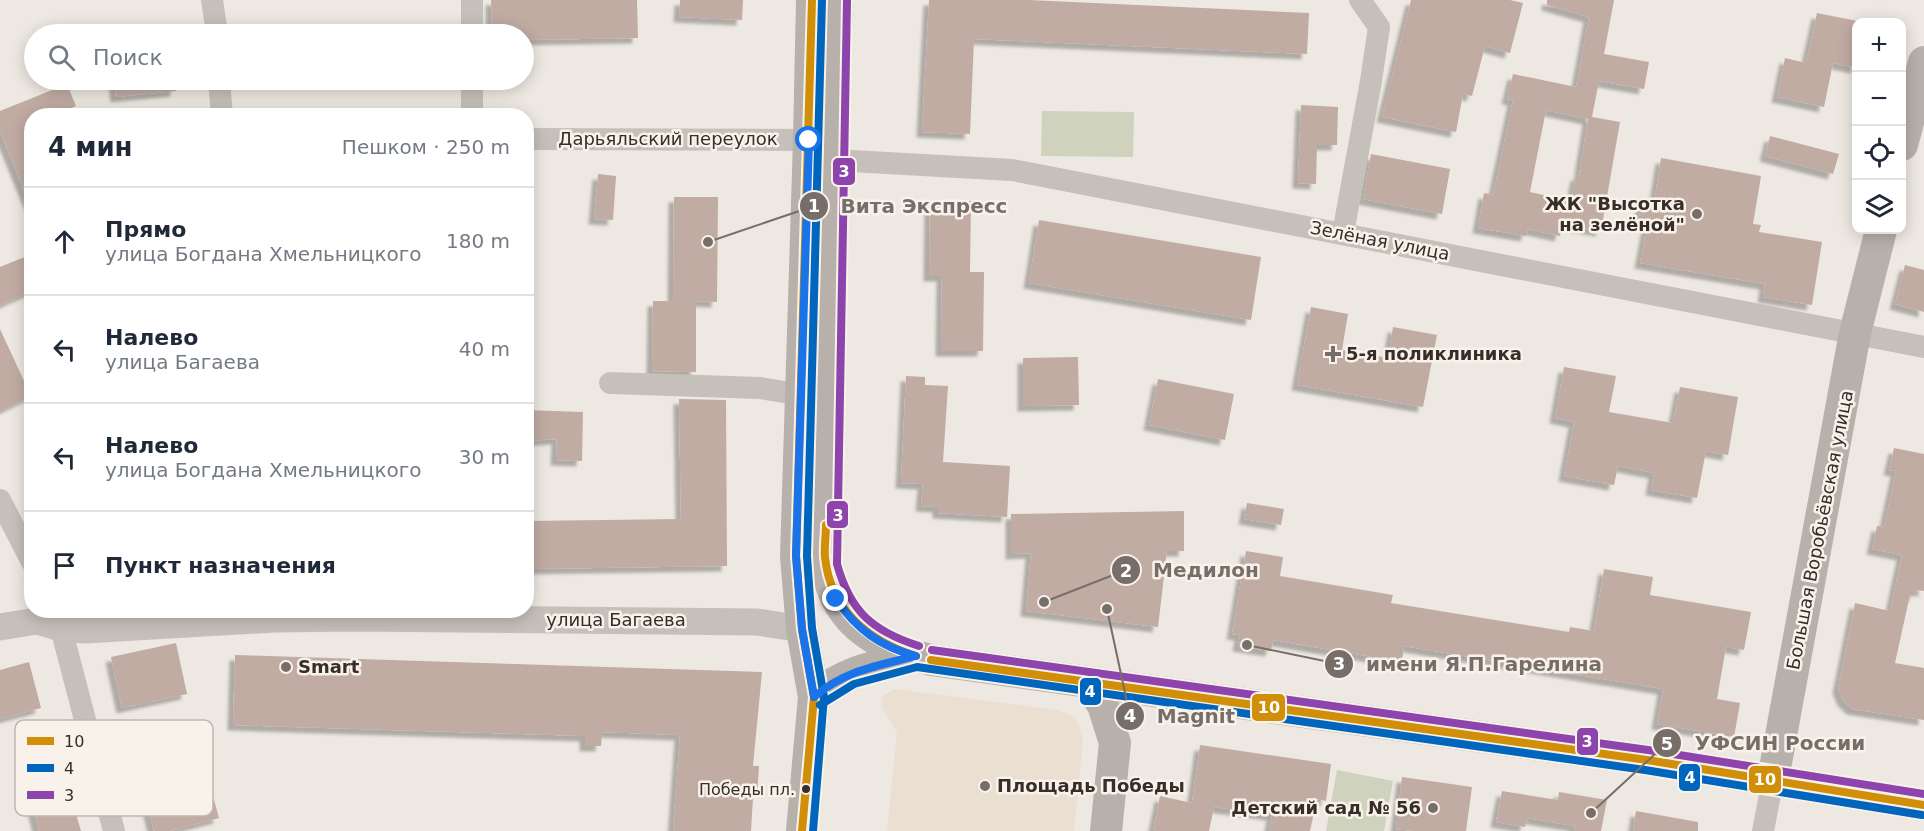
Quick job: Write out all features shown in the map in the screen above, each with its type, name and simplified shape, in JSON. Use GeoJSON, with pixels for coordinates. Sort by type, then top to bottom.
{"type":"FeatureCollection","features":[{"type":"Feature","properties":{"kind":"main road"},"geometry":{"type":"LineString","coordinates":[[802,831],[814,697],[802,629],[796,556],[812,0]]}},
{"type":"Feature","properties":{"kind":"main road"},"geometry":{"type":"LineString","coordinates":[[837,0],[826,565],[836,599],[846,614],[885,646],[916,656],[1773,779],[1924,805]]}},
{"type":"Feature","properties":{"kind":"main road"},"geometry":{"type":"LineString","coordinates":[[1906,130],[1924,62]]}},
{"type":"Feature","properties":{"kind":"main road","name":"Большая Воробьёвская улица"},"geometry":{"type":"LineString","coordinates":[[1773,779],[1856,333],[1880,234]]}},
{"type":"Feature","properties":{"kind":"main road"},"geometry":{"type":"LineString","coordinates":[[814,697],[826,686],[856,671],[916,656]]}},
{"type":"Feature","properties":{"kind":"main road"},"geometry":{"type":"LineString","coordinates":[[1088,682],[1103,705],[1115,743],[1106,831]]}},
{"type":"Feature","properties":{"kind":"main road"},"geometry":{"type":"LineString","coordinates":[[1115,743],[1132,714],[1153,699],[1202,698]]}},
{"type":"Feature","properties":{"kind":"street"},"geometry":{"type":"LineString","coordinates":[[212,0],[216,24]]}},
{"type":"Feature","properties":{"kind":"street"},"geometry":{"type":"LineString","coordinates":[[472,0],[472,24]]}},
{"type":"Feature","properties":{"kind":"street"},"geometry":{"type":"LineString","coordinates":[[1343,233],[1379,27],[1360,0]]}},
{"type":"Feature","properties":{"kind":"street"},"geometry":{"type":"LineString","coordinates":[[220,90],[221,108]]}},
{"type":"Feature","properties":{"kind":"street"},"geometry":{"type":"LineString","coordinates":[[472,90],[472,108]]}},
{"type":"Feature","properties":{"kind":"street","name":"Дарьяльский переулок"},"geometry":{"type":"LineString","coordinates":[[534,139],[809,140]]}},
{"type":"Feature","properties":{"kind":"street","name":"Зелёная улица"},"geometry":{"type":"LineString","coordinates":[[833,160],[1012,170],[1924,347]]}},
{"type":"Feature","properties":{"kind":"street"},"geometry":{"type":"LineString","coordinates":[[610,383],[760,388],[802,395]]}},
{"type":"Feature","properties":{"kind":"street"},"geometry":{"type":"LineString","coordinates":[[0,500],[24,546]]}},
{"type":"Feature","properties":{"kind":"street","name":"улица Багаева"},"geometry":{"type":"LineString","coordinates":[[0,627],[57,619],[85,630],[237,618]]}},
{"type":"Feature","properties":{"kind":"street","name":"улица Багаева"},"geometry":{"type":"LineString","coordinates":[[354,618],[757,621],[802,629]]}},
{"type":"Feature","properties":{"kind":"street"},"geometry":{"type":"LineString","coordinates":[[57,619],[84,720]]}},
{"type":"Feature","properties":{"kind":"street","name":"Большая Воробьёвская улица"},"geometry":{"type":"LineString","coordinates":[[1763,831],[1773,779]]}},
{"type":"Feature","properties":{"kind":"street"},"geometry":{"type":"LineString","coordinates":[[110,816],[114,831]]}},
{"type":"Feature","properties":{"kind":"green space"},"geometry":{"type":"Polygon","coordinates":[[[1042,111],[1134,112],[1133,157],[1041,156],[1042,111]]]}},
{"type":"Feature","properties":{"kind":"green space"},"geometry":{"type":"Polygon","coordinates":[[[1337,770],[1393,781],[1384,831],[1326,831],[1337,770]]]}},
{"type":"Feature","properties":{"kind":"shaded area","name":"Площадь Победы"},"geometry":{"type":"Polygon","coordinates":[[[895,689],[1057,710],[1071,716],[1078,723],[1083,740],[1074,831],[887,831],[897,732],[882,708],[881,700],[884,695],[895,689]]]}},
{"type":"Feature","properties":{"kind":"building"},"geometry":{"type":"Polygon","coordinates":[[[491,0],[637,0],[638,38],[534,40],[534,24],[492,24],[491,0]]]}},
{"type":"Feature","properties":{"kind":"building"},"geometry":{"type":"Polygon","coordinates":[[[680,0],[743,0],[742,20],[679,17],[680,0]]]}},
{"type":"Feature","properties":{"kind":"building"},"geometry":{"type":"Polygon","coordinates":[[[929,0],[1029,0],[1309,13],[1307,54],[974,39],[970,134],[922,132],[929,0]]]}},
{"type":"Feature","properties":{"kind":"building"},"geometry":{"type":"Polygon","coordinates":[[[1411,0],[1510,0],[1523,3],[1510,53],[1485,46],[1472,96],[1463,94],[1456,132],[1382,117],[1411,0]]]}},
{"type":"Feature","properties":{"kind":"building"},"geometry":{"type":"Polygon","coordinates":[[[1547,0],[1614,0],[1604,54],[1649,62],[1644,89],[1599,81],[1592,117],[1620,122],[1601,231],[1563,224],[1560,236],[1528,229],[1526,236],[1478,228],[1484,193],[1493,195],[1513,100],[1507,99],[1513,74],[1576,87],[1589,17],[1547,5],[1547,0]],[[1546,110],[1530,192],[1571,201],[1576,175],[1579,176],[1588,119],[1546,110]]]}},
{"type":"Feature","properties":{"kind":"building"},"geometry":{"type":"Polygon","coordinates":[[[1817,13],[1852,20],[1852,67],[1833,63],[1824,107],[1777,97],[1785,58],[1806,63],[1817,13]]]}},
{"type":"Feature","properties":{"kind":"building"},"geometry":{"type":"Polygon","coordinates":[[[52,90],[69,90],[76,106],[72,108],[24,108],[24,190],[0,131],[0,111],[52,90]]]}},
{"type":"Feature","properties":{"kind":"building"},"geometry":{"type":"Polygon","coordinates":[[[115,90],[176,90],[176,91],[116,97],[115,90]]]}},
{"type":"Feature","properties":{"kind":"building"},"geometry":{"type":"Polygon","coordinates":[[[1301,105],[1338,107],[1337,145],[1317,145],[1316,184],[1298,183],[1301,105]]]}},
{"type":"Feature","properties":{"kind":"building"},"geometry":{"type":"Polygon","coordinates":[[[1770,136],[1839,154],[1833,174],[1765,156],[1770,136]]]}},
{"type":"Feature","properties":{"kind":"building"},"geometry":{"type":"Polygon","coordinates":[[[1371,154],[1450,169],[1442,214],[1363,199],[1371,154]]]}},
{"type":"Feature","properties":{"kind":"building","name":"ЖК \"Высотка на зелёной\""},"geometry":{"type":"Polygon","coordinates":[[[1661,158],[1761,176],[1753,224],[1761,225],[1759,232],[1822,242],[1812,305],[1763,297],[1765,284],[1640,263],[1647,225],[1638,224],[1642,201],[1654,203],[1661,158]]]}},
{"type":"Feature","properties":{"kind":"building"},"geometry":{"type":"Polygon","coordinates":[[[598,174],[616,176],[613,220],[594,219],[598,174]]]}},
{"type":"Feature","properties":{"kind":"building"},"geometry":{"type":"Polygon","coordinates":[[[674,197],[718,197],[717,302],[696,301],[696,372],[652,371],[653,301],[673,301],[674,197]]]}},
{"type":"Feature","properties":{"kind":"building"},"geometry":{"type":"Polygon","coordinates":[[[930,201],[971,201],[970,272],[984,272],[983,351],[941,351],[942,276],[929,276],[930,201]]]}},
{"type":"Feature","properties":{"kind":"building"},"geometry":{"type":"Polygon","coordinates":[[[1039,220],[1261,257],[1251,320],[1029,283],[1039,220]]]}},
{"type":"Feature","properties":{"kind":"building"},"geometry":{"type":"Polygon","coordinates":[[[24,257],[24,294],[0,305],[0,267],[24,257]]]}},
{"type":"Feature","properties":{"kind":"building"},"geometry":{"type":"Polygon","coordinates":[[[1905,265],[1924,270],[1924,312],[1895,304],[1905,265]]]}},
{"type":"Feature","properties":{"kind":"building","name":"5-я поликлиника"},"geometry":{"type":"Polygon","coordinates":[[[1311,307],[1348,314],[1342,350],[1388,358],[1393,327],[1437,335],[1423,407],[1297,385],[1311,307]]]}},
{"type":"Feature","properties":{"kind":"building"},"geometry":{"type":"Polygon","coordinates":[[[0,329],[24,381],[24,399],[0,411],[0,329]]]}},
{"type":"Feature","properties":{"kind":"building"},"geometry":{"type":"Polygon","coordinates":[[[1078,357],[1079,405],[1023,406],[1023,358],[1078,357]]]}},
{"type":"Feature","properties":{"kind":"building"},"geometry":{"type":"Polygon","coordinates":[[[1564,367],[1616,376],[1609,412],[1673,423],[1680,387],[1738,397],[1728,455],[1706,451],[1697,498],[1651,490],[1654,473],[1618,466],[1614,485],[1564,476],[1574,422],[1555,418],[1564,367]]]}},
{"type":"Feature","properties":{"kind":"building"},"geometry":{"type":"Polygon","coordinates":[[[906,376],[925,377],[925,385],[948,386],[943,462],[1010,466],[1007,517],[938,513],[938,507],[921,506],[923,484],[901,483],[906,376]]]}},
{"type":"Feature","properties":{"kind":"building"},"geometry":{"type":"Polygon","coordinates":[[[1158,379],[1234,394],[1225,440],[1149,425],[1158,379]]]}},
{"type":"Feature","properties":{"kind":"building"},"geometry":{"type":"Polygon","coordinates":[[[679,399],[726,400],[727,566],[534,569],[534,521],[681,519],[679,399]]]}},
{"type":"Feature","properties":{"kind":"building"},"geometry":{"type":"Polygon","coordinates":[[[534,410],[583,412],[582,461],[556,460],[557,439],[534,440],[534,410]]]}},
{"type":"Feature","properties":{"kind":"building"},"geometry":{"type":"Polygon","coordinates":[[[1894,448],[1924,454],[1924,591],[1916,590],[1914,596],[1910,595],[1895,663],[1924,668],[1924,720],[1852,709],[1843,700],[1838,688],[1855,603],[1890,611],[1902,555],[1872,549],[1877,526],[1884,527],[1896,471],[1889,470],[1894,448]]]}},
{"type":"Feature","properties":{"kind":"building"},"geometry":{"type":"Polygon","coordinates":[[[1247,503],[1284,509],[1281,525],[1244,519],[1247,503]]]}},
{"type":"Feature","properties":{"kind":"building"},"geometry":{"type":"Polygon","coordinates":[[[1184,511],[1184,551],[1167,551],[1158,627],[1026,611],[1031,553],[1011,554],[1011,514],[1184,511]]]}},
{"type":"Feature","properties":{"kind":"building"},"geometry":{"type":"Polygon","coordinates":[[[1246,551],[1283,557],[1280,576],[1393,595],[1391,603],[1569,632],[1570,627],[1594,631],[1604,569],[1653,577],[1650,595],[1751,612],[1744,650],[1726,647],[1717,699],[1740,703],[1734,737],[1657,724],[1663,689],[1404,646],[1402,662],[1273,640],[1271,651],[1238,646],[1240,635],[1232,634],[1246,551]]]}},
{"type":"Feature","properties":{"kind":"building"},"geometry":{"type":"Polygon","coordinates":[[[176,643],[187,694],[122,708],[111,657],[176,643]]]}},
{"type":"Feature","properties":{"kind":"building"},"geometry":{"type":"Polygon","coordinates":[[[235,655],[762,672],[753,766],[759,766],[757,797],[753,797],[751,831],[673,831],[680,735],[602,732],[601,746],[585,746],[585,736],[233,725],[235,655]]]}},
{"type":"Feature","properties":{"kind":"building"},"geometry":{"type":"Polygon","coordinates":[[[29,662],[41,708],[0,719],[0,670],[29,662]]]}},
{"type":"Feature","properties":{"kind":"building"},"geometry":{"type":"Polygon","coordinates":[[[1200,745],[1331,764],[1326,801],[1317,799],[1310,831],[1269,831],[1272,815],[1214,807],[1209,831],[1153,831],[1160,796],[1192,803],[1200,745]]]}},
{"type":"Feature","properties":{"kind":"building","name":"Детский сад № 56"},"geometry":{"type":"Polygon","coordinates":[[[1402,777],[1472,787],[1466,831],[1396,829],[1402,777]]]}},
{"type":"Feature","properties":{"kind":"building"},"geometry":{"type":"Polygon","coordinates":[[[1502,791],[1558,800],[1559,792],[1607,800],[1601,831],[1574,831],[1575,826],[1527,818],[1525,827],[1496,822],[1502,791]]]}},
{"type":"Feature","properties":{"kind":"building"},"geometry":{"type":"Polygon","coordinates":[[[213,796],[219,818],[169,831],[154,831],[150,816],[213,816],[213,796]]]}},
{"type":"Feature","properties":{"kind":"building"},"geometry":{"type":"Polygon","coordinates":[[[1636,811],[1698,822],[1698,831],[1633,831],[1636,811]]]}},
{"type":"Feature","properties":{"kind":"building"},"geometry":{"type":"Polygon","coordinates":[[[35,816],[77,816],[81,831],[39,831],[35,816]]]}},
{"type":"Feature","properties":{"kind":"transit line","name":"10"},"geometry":{"type":"LineString","coordinates":[[802,831],[814,697],[802,629],[796,556],[812,0]]}},
{"type":"Feature","properties":{"kind":"transit line","name":"4"},"geometry":{"type":"LineString","coordinates":[[813,831],[824,697],[812,628],[807,556],[822,0]]}},
{"type":"Feature","properties":{"kind":"transit line","name":"3"},"geometry":{"type":"LineString","coordinates":[[847,0],[837,564],[849,595],[865,617],[888,633],[919,646]]}},
{"type":"Feature","properties":{"kind":"transit line","name":"10"},"geometry":{"type":"LineString","coordinates":[[826,525],[825,553],[828,576],[844,608],[868,632],[883,642],[916,656]]}},
{"type":"Feature","properties":{"kind":"transit line","name":"3"},"geometry":{"type":"LineString","coordinates":[[932,650],[1648,750],[1924,794]]}},
{"type":"Feature","properties":{"kind":"transit line","name":"10"},"geometry":{"type":"LineString","coordinates":[[931,660],[1647,760],[1924,805]]}},
{"type":"Feature","properties":{"kind":"transit line","name":"4"},"geometry":{"type":"LineString","coordinates":[[820,705],[854,684],[917,667],[1645,770],[1922,815]]}},
{"type":"Feature","properties":{"kind":"place","name":"ЖК \"Высотка на зелёной\""},"geometry":{"type":"Point","coordinates":[1697,214]}},
{"type":"Feature","properties":{"kind":"place","name":"Вита Экспресс"},"geometry":{"type":"Point","coordinates":[708,242]}},
{"type":"Feature","properties":{"kind":"place","name":"5-я поликлиника"},"geometry":{"type":"Point","coordinates":[1333,354]}},
{"type":"Feature","properties":{"kind":"place","name":"Медилон"},"geometry":{"type":"Point","coordinates":[1044,602]}},
{"type":"Feature","properties":{"kind":"place","name":"Magnit"},"geometry":{"type":"Point","coordinates":[1107,609]}},
{"type":"Feature","properties":{"kind":"place","name":"имени Я.П.Гарелина"},"geometry":{"type":"Point","coordinates":[1247,645]}},
{"type":"Feature","properties":{"kind":"place","name":"Smart"},"geometry":{"type":"Point","coordinates":[286,667]}},
{"type":"Feature","properties":{"kind":"place","name":"Площадь Победы"},"geometry":{"type":"Point","coordinates":[985,786]}},
{"type":"Feature","properties":{"kind":"place","name":"Победы пл."},"geometry":{"type":"Point","coordinates":[806,789]}},
{"type":"Feature","properties":{"kind":"place","name":"Детский сад № 56"},"geometry":{"type":"Point","coordinates":[1433,808]}},
{"type":"Feature","properties":{"kind":"place","name":"УФСИН России"},"geometry":{"type":"Point","coordinates":[1591,813]}},
{"type":"Feature","properties":{"kind":"route"},"geometry":{"type":"LineString","coordinates":[[809,140],[796,556],[802,629],[814,697],[841,677],[872,666],[916,656],[885,646],[871,637],[846,614],[836,599]]}}]}
